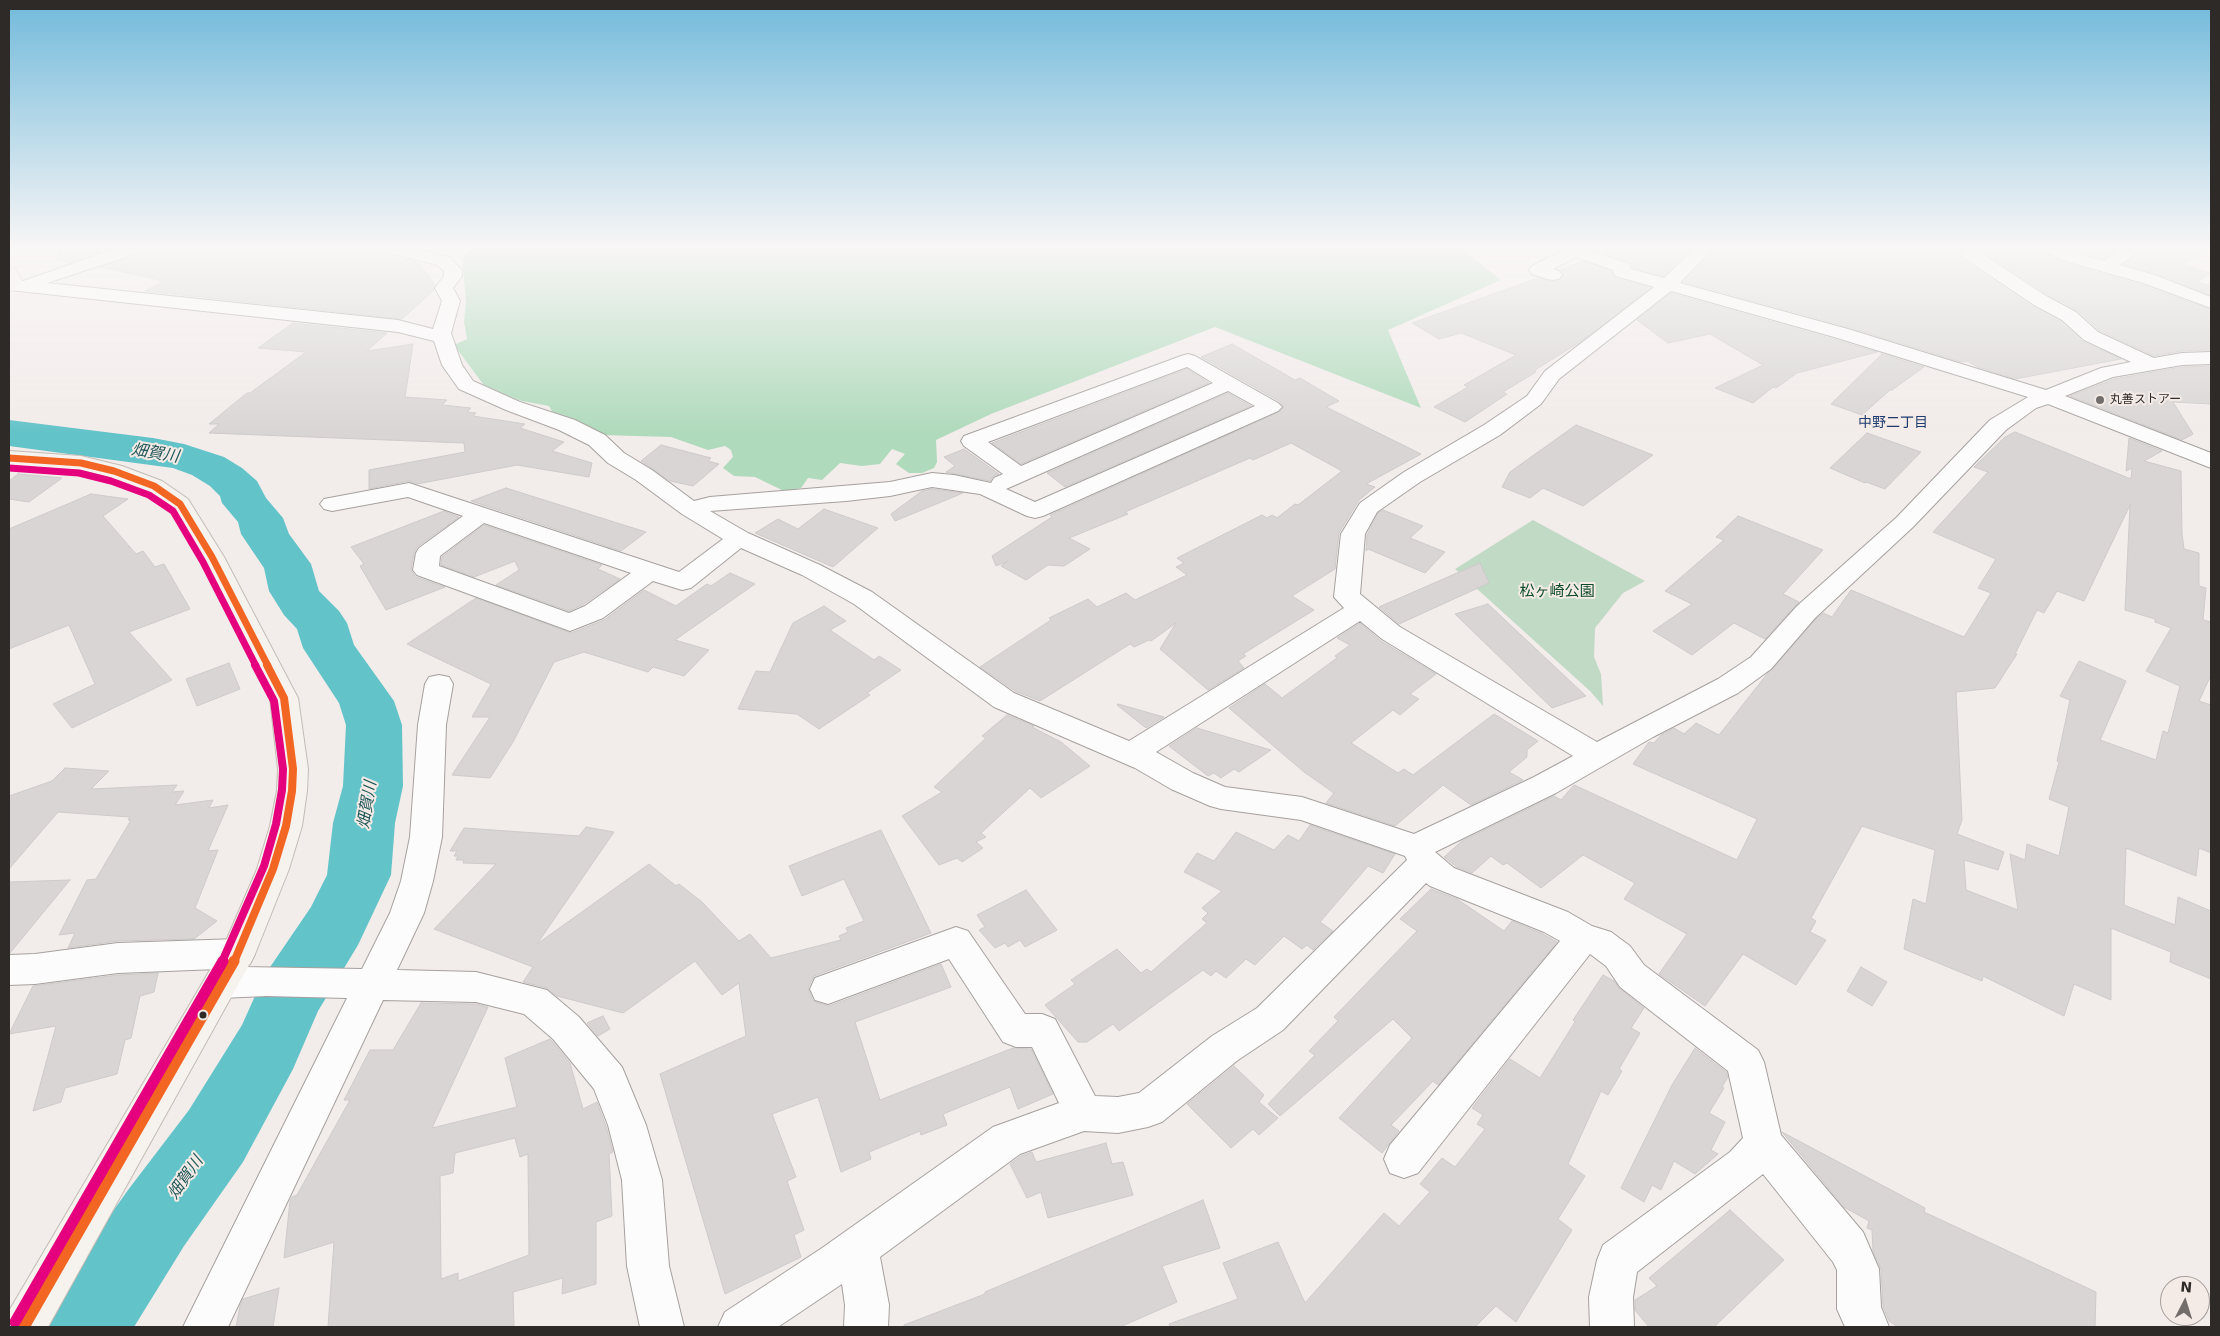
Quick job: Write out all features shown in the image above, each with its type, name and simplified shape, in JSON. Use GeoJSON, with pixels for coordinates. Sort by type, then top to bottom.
{"type":"FeatureCollection","features":[{"type":"Feature","properties":{"kind":"main road"},"geometry":{"type":"LineString","coordinates":[[9,458],[81,463],[114,471],[154,486],[180,504],[212,557],[284,698],[293,769],[292,791],[286,826],[273,869],[230,968],[24,1327]]}},
{"type":"Feature","properties":{"kind":"street"},"geometry":{"type":"LineString","coordinates":[[252,309],[398,326],[442,337]]}},
{"type":"Feature","properties":{"kind":"street"},"geometry":{"type":"LineString","coordinates":[[449,309],[441,333],[452,365],[466,385],[513,406],[567,425],[597,440],[616,458],[644,475],[690,509],[739,538],[812,570],[863,598],[1004,700],[1146,760],[1182,781],[1221,798],[1302,809],[1421,855],[1442,877],[1556,922],[1583,938],[1600,942],[1618,956],[1632,976],[1745,1062],[1764,1144],[1848,1246],[1858,1269],[1859,1309],[1867,1327]]}},
{"type":"Feature","properties":{"kind":"street"},"geometry":{"type":"LineString","coordinates":[[1597,756],[1391,633],[1347,598],[1353,534],[1368,508],[1412,477],[1492,430],[1534,400],[1552,375],[1637,309]]}},
{"type":"Feature","properties":{"kind":"street"},"geometry":{"type":"LineString","coordinates":[[1756,309],[1841,333],[2048,397],[2211,462]]}},
{"type":"Feature","properties":{"kind":"street"},"geometry":{"type":"LineString","coordinates":[[2057,309],[2069,316],[2091,336],[2149,363]]}},
{"type":"Feature","properties":{"kind":"street"},"geometry":{"type":"LineString","coordinates":[[740,1327],[858,1248],[1007,1140],[1084,1113],[1118,1116],[1148,1110],[1225,1048],[1270,1019],[1421,855],[1597,756],[1728,686],[1761,663],[1806,612],[1905,522],[1998,425],[2029,404],[2108,372],[2149,363],[2211,358]]}},
{"type":"Feature","properties":{"kind":"street"},"geometry":{"type":"LineString","coordinates":[[690,509],[710,504],[785,500],[872,491],[932,480],[954,482],[986,489],[1035,511],[1271,407],[1188,360],[972,441],[1019,475]]}},
{"type":"Feature","properties":{"kind":"street"},"geometry":{"type":"LineString","coordinates":[[986,489],[1230,383]]}},
{"type":"Feature","properties":{"kind":"street"},"geometry":{"type":"LineString","coordinates":[[332,504],[409,490],[682,582],[739,538]]}},
{"type":"Feature","properties":{"kind":"street"},"geometry":{"type":"LineString","coordinates":[[482,514],[428,553],[426,570],[570,623],[594,612],[650,571]]}},
{"type":"Feature","properties":{"kind":"street"},"geometry":{"type":"LineString","coordinates":[[1131,754],[1361,609]]}},
{"type":"Feature","properties":{"kind":"street"},"geometry":{"type":"LineString","coordinates":[[205,1327],[365,984],[406,913],[417,881],[426,837],[432,725],[439,684]]}},
{"type":"Feature","properties":{"kind":"street"},"geometry":{"type":"LineString","coordinates":[[1404,1158],[1583,938]]}},
{"type":"Feature","properties":{"kind":"street"},"geometry":{"type":"LineString","coordinates":[[828,989],[956,941],[1016,1031],[1042,1030],[1084,1113]]}},
{"type":"Feature","properties":{"kind":"street"},"geometry":{"type":"LineString","coordinates":[[9,970],[34,969],[118,958],[230,968],[266,981],[476,987],[534,1001],[566,1028],[609,1080],[627,1125],[642,1180],[648,1266],[662,1327]]}},
{"type":"Feature","properties":{"kind":"street"},"geometry":{"type":"LineString","coordinates":[[1612,1327],[1610,1297],[1618,1260],[1744,1166],[1764,1144]]}},
{"type":"Feature","properties":{"kind":"street"},"geometry":{"type":"LineString","coordinates":[[858,1248],[867,1305],[866,1327]]}},
{"type":"Feature","properties":{"kind":"green space"},"geometry":{"type":"Polygon","coordinates":[[[465,309],[1435,309],[1388,330],[1421,408],[1215,327],[991,414],[936,440],[937,462],[934,468],[922,473],[909,473],[896,464],[905,454],[892,449],[880,464],[862,466],[840,463],[822,480],[808,478],[801,488],[784,491],[755,477],[734,476],[723,468],[733,457],[731,450],[725,446],[708,450],[671,437],[602,435],[554,415],[549,406],[522,401],[486,388],[454,345],[467,339],[464,322],[465,309]]]}},
{"type":"Feature","properties":{"kind":"green space","name":"松ヶ崎公園"},"geometry":{"type":"Polygon","coordinates":[[[1533,520],[1645,581],[1623,593],[1595,628],[1594,657],[1601,674],[1603,706],[1590,691],[1455,569],[1533,520]]]}},
{"type":"Feature","properties":{"kind":"building"},"geometry":{"type":"Polygon","coordinates":[[[313,309],[413,309],[402,319],[313,309]]]}},
{"type":"Feature","properties":{"kind":"building"},"geometry":{"type":"Polygon","coordinates":[[[1450,309],[1622,309],[1580,342],[1503,392],[1507,394],[1465,422],[1434,407],[1468,387],[1464,385],[1516,355],[1461,333],[1439,339],[1412,323],[1450,309]]]}},
{"type":"Feature","properties":{"kind":"building"},"geometry":{"type":"Polygon","coordinates":[[[1650,309],[1729,309],[1877,352],[1797,373],[1776,388],[1773,387],[1753,403],[1715,388],[1763,365],[1710,334],[1668,343],[1637,320],[1650,309]]]}},
{"type":"Feature","properties":{"kind":"building"},"geometry":{"type":"Polygon","coordinates":[[[1784,309],[2037,309],[2061,322],[2083,342],[2121,359],[2015,379],[1978,367],[1967,361],[1961,362],[1784,309]]]}},
{"type":"Feature","properties":{"kind":"building"},"geometry":{"type":"Polygon","coordinates":[[[2209,309],[2211,310],[2211,350],[2182,351],[2154,356],[2099,330],[2077,310],[2209,309]]]}},
{"type":"Feature","properties":{"kind":"building"},"geometry":{"type":"Polygon","coordinates":[[[293,323],[387,333],[367,351],[413,344],[405,397],[447,400],[442,405],[471,408],[467,412],[476,413],[473,416],[525,424],[520,428],[564,442],[552,451],[592,463],[589,477],[517,465],[417,484],[409,481],[369,489],[369,470],[465,452],[464,443],[209,433],[219,424],[209,424],[247,393],[250,393],[306,352],[258,348],[293,323]]]}},
{"type":"Feature","properties":{"kind":"building"},"geometry":{"type":"Polygon","coordinates":[[[1232,344],[1295,380],[1300,378],[1339,401],[1326,407],[1421,454],[1366,484],[1375,487],[1359,500],[1339,533],[1335,569],[1292,596],[1314,610],[1243,654],[1246,656],[1238,661],[1244,668],[1208,690],[1160,649],[1176,623],[1151,641],[1149,640],[1134,647],[1130,644],[1040,701],[1015,691],[980,667],[1051,620],[1049,618],[1088,599],[1097,607],[1126,593],[1135,600],[1187,575],[1176,567],[1184,563],[1177,558],[1262,515],[1267,518],[1272,515],[1277,518],[1295,504],[1298,505],[1342,471],[1291,443],[1253,460],[1250,458],[1125,512],[1128,514],[1069,538],[1090,549],[1064,566],[1048,565],[1026,580],[1001,566],[1008,561],[996,566],[992,556],[1052,517],[1050,515],[1279,412],[1284,407],[1279,401],[1201,357],[1232,344]]]}},
{"type":"Feature","properties":{"kind":"building"},"geometry":{"type":"Polygon","coordinates":[[[1882,354],[1924,367],[1890,390],[1862,415],[1831,404],[1882,354]]]}},
{"type":"Feature","properties":{"kind":"building"},"geometry":{"type":"Polygon","coordinates":[[[2211,366],[2211,404],[2173,402],[2193,434],[2182,440],[2070,396],[2114,379],[2182,367],[2211,366]]]}},
{"type":"Feature","properties":{"kind":"building"},"geometry":{"type":"Polygon","coordinates":[[[1187,369],[1209,383],[1021,464],[992,443],[1187,369]]]}},
{"type":"Feature","properties":{"kind":"building"},"geometry":{"type":"Polygon","coordinates":[[[1228,393],[1251,406],[1065,487],[1047,473],[1228,393]]]}},
{"type":"Feature","properties":{"kind":"building"},"geometry":{"type":"Polygon","coordinates":[[[1576,425],[1653,455],[1583,506],[1543,488],[1530,498],[1502,487],[1510,472],[1576,425]]]}},
{"type":"Feature","properties":{"kind":"building"},"geometry":{"type":"Polygon","coordinates":[[[2015,432],[2131,479],[2132,468],[2126,471],[2129,438],[2162,451],[2144,461],[2181,471],[2184,549],[2199,553],[2199,586],[2206,588],[2203,620],[2211,622],[2211,675],[2199,701],[2211,705],[2211,853],[2199,848],[2196,876],[2126,848],[2124,905],[2175,925],[2178,897],[2211,911],[2211,979],[2170,962],[2171,952],[2111,928],[2111,1000],[2074,984],[2064,1016],[1983,976],[1982,981],[1904,949],[1913,899],[1926,904],[1935,850],[1862,826],[1811,918],[1816,921],[1810,932],[1826,940],[1796,985],[1743,954],[1705,1006],[1659,974],[1687,934],[1624,899],[1635,883],[1583,855],[1541,888],[1507,863],[1503,865],[1491,856],[1472,873],[1457,867],[1444,857],[1462,841],[1554,796],[1561,800],[1574,785],[1737,860],[1757,819],[1633,764],[1649,742],[1654,743],[1661,735],[1674,728],[1684,734],[1696,723],[1719,735],[1767,674],[1816,619],[1823,613],[1832,617],[1851,590],[1964,637],[1991,593],[1978,588],[1996,559],[1933,532],[1988,472],[1974,467],[2005,437],[2015,432]],[[2130,505],[2084,601],[2057,591],[2044,613],[2037,610],[2015,654],[2017,654],[1995,688],[1956,692],[1962,820],[1957,834],[2004,852],[1998,870],[1964,860],[1966,890],[2018,910],[2010,854],[2025,860],[2027,844],[2059,856],[2069,807],[2049,799],[2059,762],[2057,761],[2070,700],[2060,696],[2079,661],[2126,681],[2100,740],[2156,760],[2163,731],[2168,733],[2180,686],[2146,671],[2171,628],[2155,622],[2155,619],[2125,610],[2130,505]]]}},
{"type":"Feature","properties":{"kind":"building"},"geometry":{"type":"Polygon","coordinates":[[[1867,433],[1921,452],[1885,489],[1865,483],[1830,468],[1867,433]]]}},
{"type":"Feature","properties":{"kind":"building"},"geometry":{"type":"Polygon","coordinates":[[[661,445],[711,458],[708,461],[719,464],[693,486],[670,481],[641,461],[661,445]]]}},
{"type":"Feature","properties":{"kind":"building"},"geometry":{"type":"Polygon","coordinates":[[[964,449],[999,474],[993,476],[990,481],[946,472],[955,466],[944,457],[964,449]]]}},
{"type":"Feature","properties":{"kind":"building"},"geometry":{"type":"Polygon","coordinates":[[[18,474],[62,478],[29,502],[9,499],[9,481],[18,474]]]}},
{"type":"Feature","properties":{"kind":"building"},"geometry":{"type":"Polygon","coordinates":[[[506,488],[646,532],[621,551],[471,501],[506,488]]]}},
{"type":"Feature","properties":{"kind":"building"},"geometry":{"type":"Polygon","coordinates":[[[932,489],[963,493],[895,521],[891,514],[922,491],[932,489]]]}},
{"type":"Feature","properties":{"kind":"building"},"geometry":{"type":"Polygon","coordinates":[[[91,494],[128,499],[103,516],[136,554],[143,551],[155,567],[164,564],[190,609],[129,632],[172,680],[72,728],[53,704],[95,684],[69,625],[9,649],[9,529],[91,494]]]}},
{"type":"Feature","properties":{"kind":"building"},"geometry":{"type":"Polygon","coordinates":[[[824,509],[878,528],[833,567],[755,533],[778,519],[798,529],[824,509]]]}},
{"type":"Feature","properties":{"kind":"building"},"geometry":{"type":"Polygon","coordinates":[[[1383,510],[1423,526],[1410,538],[1445,552],[1425,573],[1368,549],[1366,551],[1367,535],[1378,513],[1383,510]]]}},
{"type":"Feature","properties":{"kind":"building"},"geometry":{"type":"Polygon","coordinates":[[[444,511],[459,517],[417,547],[411,570],[416,577],[445,587],[386,610],[360,566],[364,564],[351,547],[444,511]]]}},
{"type":"Feature","properties":{"kind":"building"},"geometry":{"type":"Polygon","coordinates":[[[1738,516],[1823,550],[1783,594],[1799,602],[1765,639],[1734,623],[1692,655],[1653,631],[1692,604],[1665,591],[1724,540],[1716,537],[1738,516]]]}},
{"type":"Feature","properties":{"kind":"building"},"geometry":{"type":"Polygon","coordinates":[[[484,525],[602,565],[598,569],[620,579],[584,604],[569,611],[496,585],[519,570],[515,561],[474,577],[441,565],[442,557],[484,525]]]}},
{"type":"Feature","properties":{"kind":"building"},"geometry":{"type":"Polygon","coordinates":[[[1480,563],[1489,583],[1399,624],[1379,607],[1480,563]]]}},
{"type":"Feature","properties":{"kind":"building"},"geometry":{"type":"Polygon","coordinates":[[[730,573],[755,584],[675,640],[709,650],[684,676],[653,667],[648,672],[584,652],[554,662],[513,742],[490,778],[452,775],[490,717],[472,717],[491,684],[407,644],[476,598],[571,633],[604,620],[644,590],[676,606],[707,584],[711,586],[730,573]]]}},
{"type":"Feature","properties":{"kind":"building"},"geometry":{"type":"Polygon","coordinates":[[[1488,604],[1586,696],[1552,708],[1455,614],[1488,604]]]}},
{"type":"Feature","properties":{"kind":"building"},"geometry":{"type":"Polygon","coordinates":[[[824,606],[846,621],[830,630],[874,660],[879,656],[901,670],[867,693],[870,695],[819,729],[797,714],[738,709],[756,671],[770,672],[793,623],[824,606]]]}},
{"type":"Feature","properties":{"kind":"building"},"geometry":{"type":"Polygon","coordinates":[[[1360,623],[1381,641],[1436,674],[1410,694],[1419,699],[1400,715],[1393,710],[1351,743],[1398,773],[1404,769],[1413,775],[1494,714],[1538,741],[1527,750],[1527,757],[1509,772],[1523,780],[1471,805],[1443,785],[1395,826],[1326,803],[1334,793],[1304,772],[1229,708],[1265,684],[1282,698],[1337,658],[1335,656],[1350,645],[1337,638],[1360,623]]]}},
{"type":"Feature","properties":{"kind":"building"},"geometry":{"type":"Polygon","coordinates":[[[229,663],[240,689],[197,706],[186,679],[229,663]]]}},
{"type":"Feature","properties":{"kind":"building"},"geometry":{"type":"Polygon","coordinates":[[[1118,704],[1164,717],[1146,728],[1118,704]]]}},
{"type":"Feature","properties":{"kind":"building"},"geometry":{"type":"Polygon","coordinates":[[[1007,715],[1034,726],[1032,727],[1061,742],[1090,766],[1041,798],[1030,788],[981,833],[986,837],[976,842],[983,848],[962,862],[957,858],[939,865],[902,816],[942,792],[934,787],[986,738],[982,736],[1007,715]]]}},
{"type":"Feature","properties":{"kind":"building"},"geometry":{"type":"Polygon","coordinates":[[[1197,728],[1271,750],[1239,772],[1234,769],[1221,778],[1214,773],[1208,776],[1169,746],[1197,728]]]}},
{"type":"Feature","properties":{"kind":"building"},"geometry":{"type":"Polygon","coordinates":[[[65,768],[109,771],[91,789],[177,785],[172,792],[184,791],[175,805],[213,800],[209,808],[228,805],[208,851],[218,850],[195,908],[217,921],[194,939],[118,941],[68,948],[75,933],[59,935],[87,880],[96,879],[131,820],[128,820],[130,817],[58,812],[9,869],[9,796],[52,781],[65,768]]]}},
{"type":"Feature","properties":{"kind":"building"},"geometry":{"type":"Polygon","coordinates":[[[1310,825],[1395,854],[1383,873],[1368,866],[1320,922],[1333,931],[1313,950],[1307,945],[1302,949],[1284,936],[1255,965],[1246,959],[1226,978],[1216,971],[1211,976],[1203,970],[1119,1031],[1113,1024],[1087,1042],[1078,1042],[1045,1005],[1075,984],[1071,980],[1117,949],[1141,973],[1147,969],[1151,972],[1207,923],[1202,919],[1208,913],[1202,908],[1222,891],[1184,872],[1197,853],[1214,861],[1236,832],[1274,850],[1288,835],[1299,841],[1310,825]]]}},
{"type":"Feature","properties":{"kind":"building"},"geometry":{"type":"Polygon","coordinates":[[[586,827],[614,832],[537,944],[649,864],[676,886],[679,884],[702,902],[739,941],[750,934],[771,958],[841,940],[839,936],[848,932],[846,928],[864,921],[844,879],[802,896],[789,866],[881,830],[931,933],[814,976],[808,988],[813,1001],[829,1006],[941,964],[951,987],[855,1022],[880,1100],[1013,1048],[1031,1049],[1053,1094],[1018,1109],[1010,1087],[943,1114],[947,1125],[921,1135],[920,1131],[869,1152],[871,1159],[841,1172],[818,1097],[772,1114],[796,1177],[787,1181],[804,1230],[794,1235],[801,1257],[725,1294],[660,1074],[746,1036],[739,983],[722,995],[695,961],[623,1013],[557,996],[547,988],[523,982],[533,967],[434,929],[496,864],[463,863],[464,860],[456,860],[458,856],[454,856],[457,851],[450,851],[464,828],[579,836],[586,827]]]}},
{"type":"Feature","properties":{"kind":"building"},"geometry":{"type":"Polygon","coordinates":[[[70,880],[10,953],[9,953],[9,882],[70,880]]]}},
{"type":"Feature","properties":{"kind":"building"},"geometry":{"type":"Polygon","coordinates":[[[1431,889],[1457,899],[1504,931],[1512,921],[1557,942],[1438,1085],[1433,1081],[1391,1125],[1399,1131],[1382,1153],[1339,1118],[1412,1038],[1393,1019],[1280,1116],[1268,1104],[1315,1055],[1309,1051],[1338,1021],[1334,1017],[1417,931],[1400,919],[1431,889]]]}},
{"type":"Feature","properties":{"kind":"building"},"geometry":{"type":"Polygon","coordinates":[[[1026,890],[1057,930],[1025,947],[1020,940],[1008,947],[1005,943],[995,948],[979,930],[985,927],[977,915],[1026,890]]]}},
{"type":"Feature","properties":{"kind":"building"},"geometry":{"type":"Polygon","coordinates":[[[1861,967],[1887,982],[1872,1006],[1847,991],[1861,967]]]}},
{"type":"Feature","properties":{"kind":"building"},"geometry":{"type":"Polygon","coordinates":[[[158,973],[154,992],[140,996],[131,1038],[125,1040],[117,1074],[65,1088],[61,1102],[33,1111],[56,1026],[9,1034],[33,986],[118,975],[158,973]]]}},
{"type":"Feature","properties":{"kind":"building"},"geometry":{"type":"Polygon","coordinates":[[[1603,975],[1614,981],[1619,988],[1644,1008],[1631,1028],[1640,1033],[1619,1069],[1622,1071],[1608,1095],[1601,1091],[1568,1164],[1585,1176],[1558,1219],[1572,1230],[1516,1322],[1496,1306],[1475,1327],[1170,1327],[1169,1324],[1238,1299],[1223,1263],[1278,1242],[1305,1303],[1384,1213],[1399,1226],[1430,1192],[1420,1184],[1442,1158],[1455,1167],[1485,1129],[1477,1124],[1483,1115],[1472,1108],[1510,1059],[1540,1078],[1575,1022],[1573,1020],[1603,975]]]}},
{"type":"Feature","properties":{"kind":"building"},"geometry":{"type":"Polygon","coordinates":[[[421,1003],[476,1004],[488,1007],[432,1128],[517,1107],[505,1058],[550,1039],[570,1063],[583,1109],[597,1102],[613,1152],[609,1154],[612,1216],[596,1222],[596,1284],[562,1294],[563,1278],[513,1292],[514,1327],[328,1327],[334,1242],[284,1258],[290,1201],[292,1197],[297,1195],[350,1100],[344,1100],[370,1050],[393,1050],[421,1003]],[[515,1138],[455,1153],[453,1173],[440,1176],[441,1279],[458,1273],[458,1281],[529,1255],[528,1154],[520,1157],[515,1138]]]}},
{"type":"Feature","properties":{"kind":"building"},"geometry":{"type":"Polygon","coordinates":[[[603,1016],[610,1029],[598,1036],[587,1023],[603,1016]]]}},
{"type":"Feature","properties":{"kind":"building"},"geometry":{"type":"Polygon","coordinates":[[[1695,1048],[1726,1072],[1728,1077],[1722,1087],[1724,1088],[1709,1113],[1725,1122],[1711,1150],[1718,1154],[1695,1174],[1674,1161],[1661,1190],[1652,1185],[1644,1202],[1621,1188],[1672,1085],[1695,1048]]]}},
{"type":"Feature","properties":{"kind":"building"},"geometry":{"type":"Polygon","coordinates":[[[1234,1066],[1264,1095],[1259,1102],[1278,1118],[1259,1135],[1253,1129],[1231,1148],[1187,1104],[1234,1066]]]}},
{"type":"Feature","properties":{"kind":"building"},"geometry":{"type":"Polygon","coordinates":[[[1782,1132],[1925,1208],[1924,1212],[2096,1292],[2095,1327],[1898,1327],[1889,1321],[1883,1307],[1881,1269],[1873,1251],[1872,1230],[1867,1228],[1869,1221],[1844,1207],[1782,1132]]]}},
{"type":"Feature","properties":{"kind":"building"},"geometry":{"type":"Polygon","coordinates":[[[1106,1143],[1112,1164],[1123,1162],[1133,1195],[1048,1218],[1041,1192],[1027,1198],[1010,1164],[1021,1156],[1032,1152],[1036,1162],[1106,1143]]]}},
{"type":"Feature","properties":{"kind":"building"},"geometry":{"type":"Polygon","coordinates":[[[1203,1200],[1220,1248],[1162,1266],[1177,1302],[1120,1327],[904,1327],[904,1325],[985,1294],[985,1292],[1203,1200]]]}},
{"type":"Feature","properties":{"kind":"building"},"geometry":{"type":"Polygon","coordinates":[[[1730,1210],[1784,1260],[1714,1327],[1649,1327],[1635,1310],[1635,1300],[1657,1286],[1649,1278],[1730,1210]]]}},
{"type":"Feature","properties":{"kind":"building"},"geometry":{"type":"Polygon","coordinates":[[[279,1288],[273,1327],[236,1327],[243,1299],[279,1288]]]}},
{"type":"Feature","properties":{"kind":"waterway","name":"畑賀川"},"geometry":{"type":"LineString","coordinates":[[9,433],[153,451],[184,457],[208,466],[226,477],[241,491],[245,503],[260,518],[265,534],[278,555],[287,564],[294,591],[302,604],[321,623],[329,648],[366,701],[374,725],[373,786],[364,823],[359,875],[335,926],[289,997],[268,1046],[216,1136],[156,1218],[107,1292],[90,1327]]}},
{"type":"Feature","properties":{"kind":"transit line"},"geometry":{"type":"LineString","coordinates":[[9,458],[81,463],[114,471],[154,486],[180,504],[212,557],[284,698],[293,769],[292,791],[286,826],[273,869],[238,954],[24,1327]]}},
{"type":"Feature","properties":{"kind":"transit line"},"geometry":{"type":"LineString","coordinates":[[9,468],[79,473],[111,481],[149,495],[173,511],[203,562],[274,701],[283,769],[282,790],[276,824],[264,866],[229,950],[15,1322]]}},
{"type":"Feature","properties":{"kind":"place","name":"丸善ストアー"},"geometry":{"type":"Point","coordinates":[2100,400]}},
{"type":"Feature","properties":{"kind":"district","name":"中野二丁目"},"geometry":{"type":"Point","coordinates":[1893,423]}}]}
